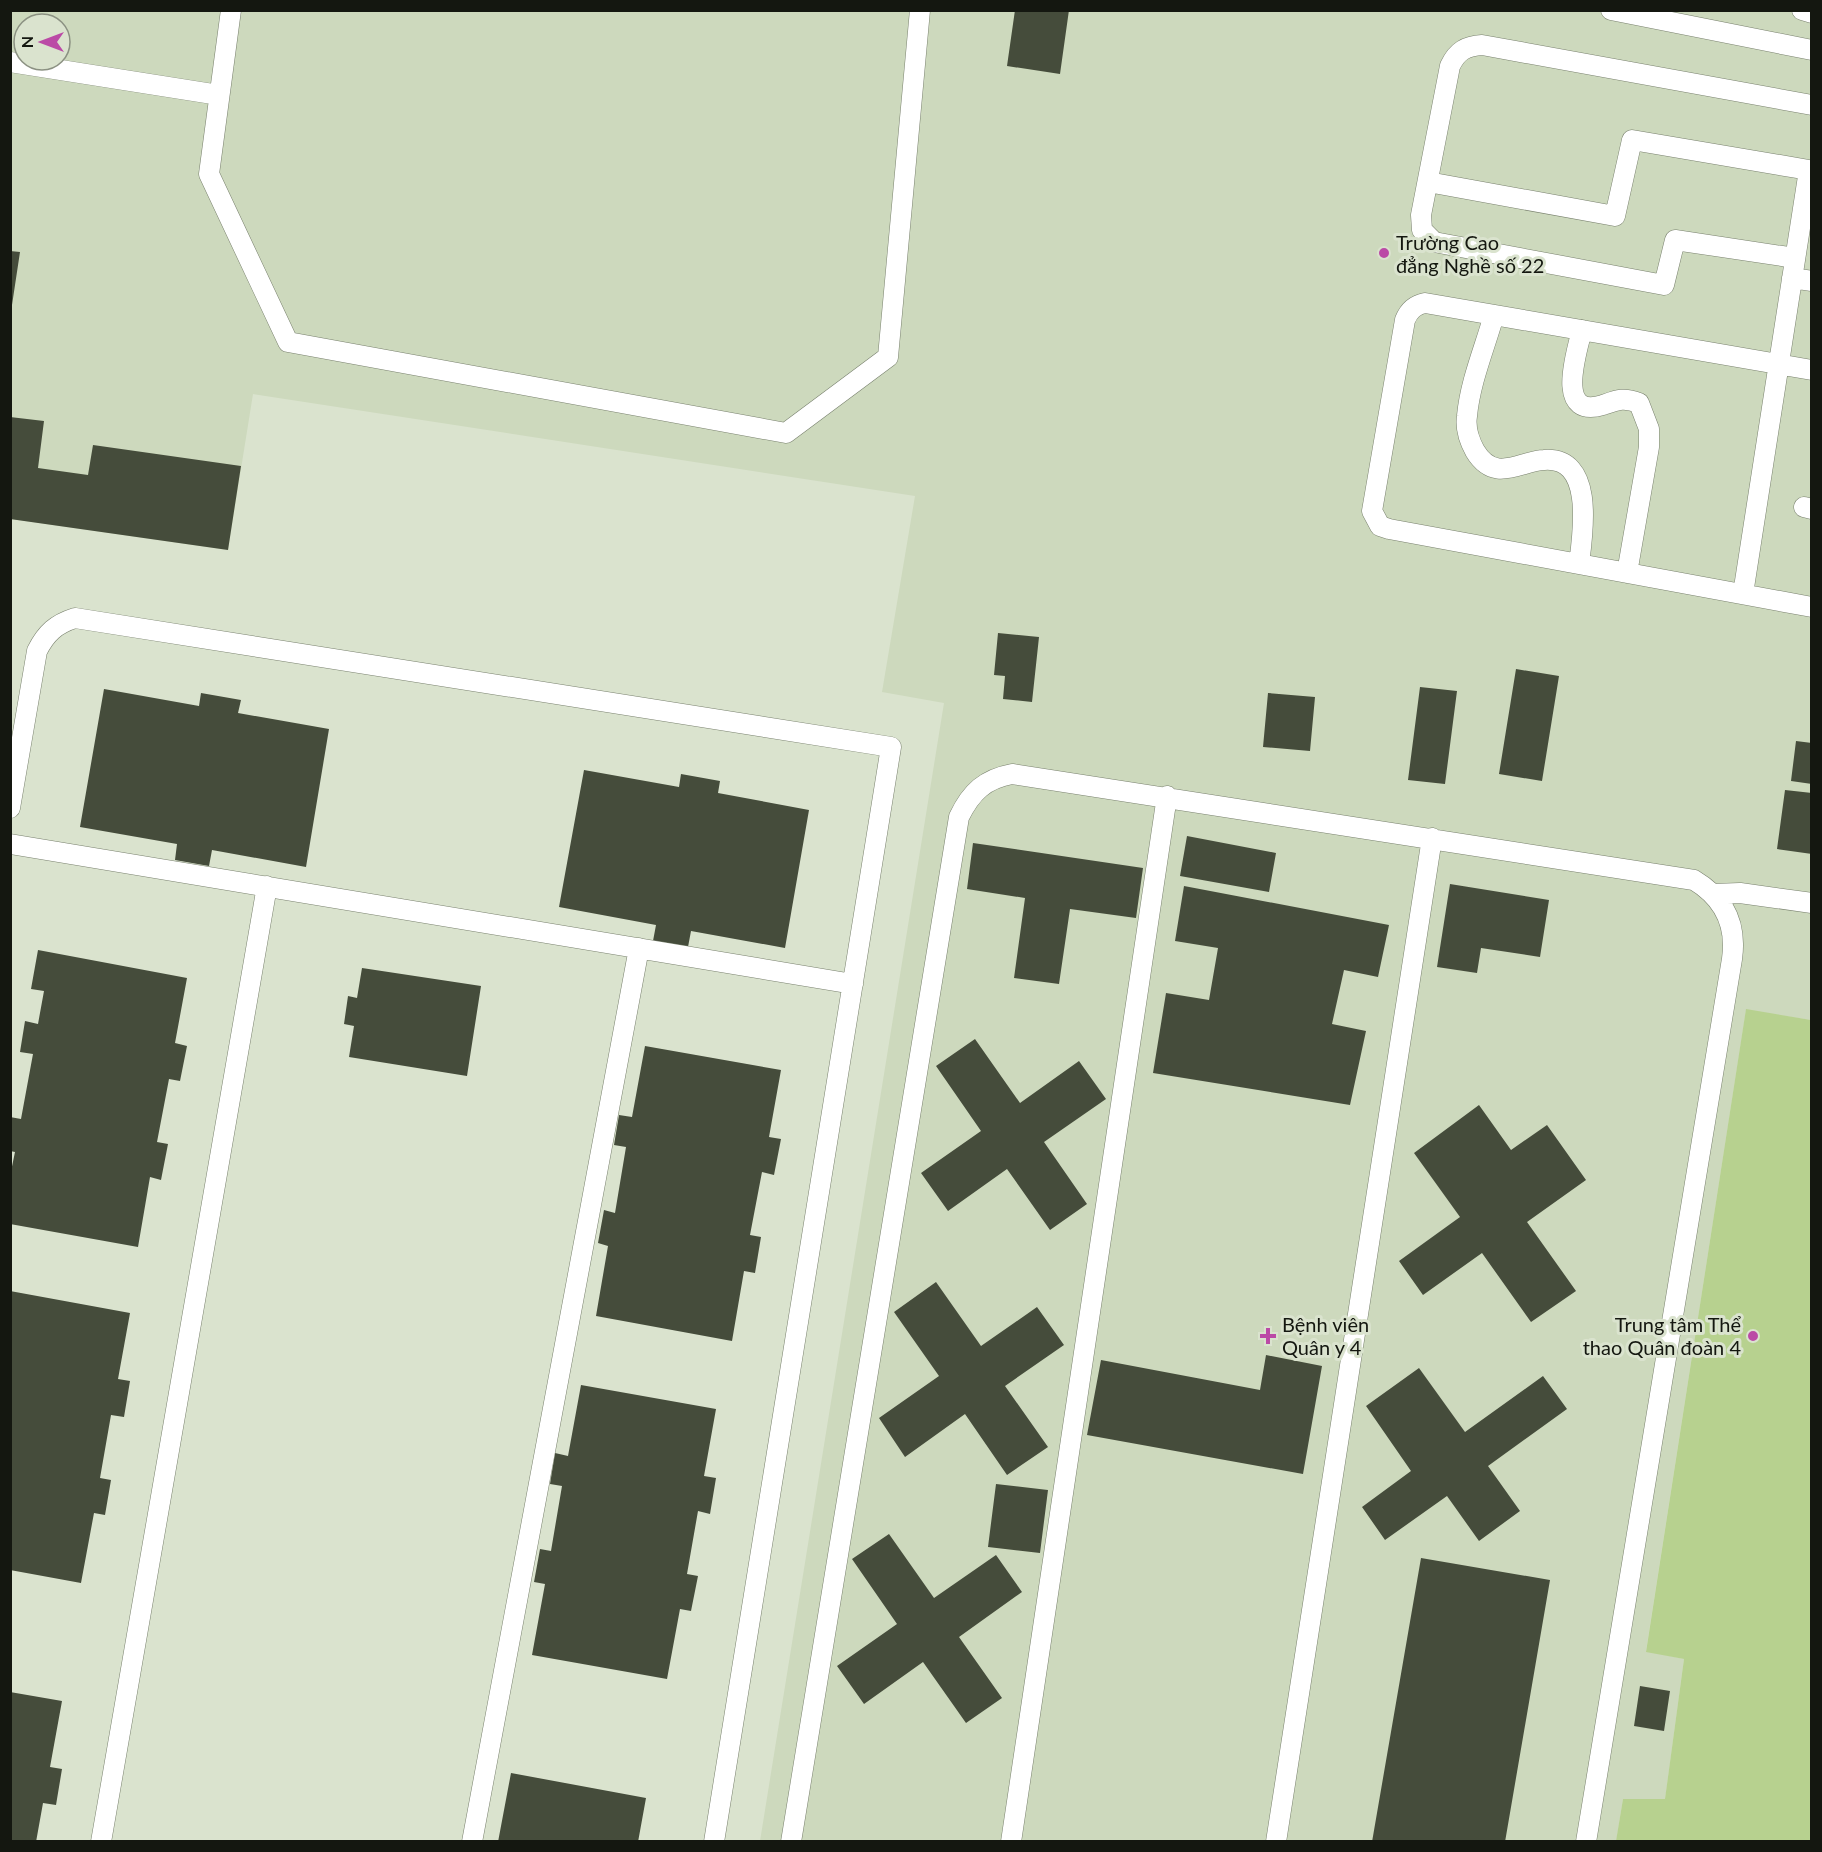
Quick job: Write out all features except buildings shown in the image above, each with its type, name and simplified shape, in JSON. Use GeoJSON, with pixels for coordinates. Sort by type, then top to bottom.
{"type":"FeatureCollection","features":[{"type":"Feature","properties":{"kind":"lane"},"geometry":{"type":"LineString","coordinates":[[231,10],[208,174],[288,342],[786,433],[888,357],[920,10]]}},
{"type":"Feature","properties":{"kind":"lane"},"geometry":{"type":"LineString","coordinates":[[1611,10],[1812,50]]}},
{"type":"Feature","properties":{"kind":"lane"},"geometry":{"type":"LineString","coordinates":[[1802,10],[1812,14]]}},
{"type":"Feature","properties":{"kind":"lane"},"geometry":{"type":"LineString","coordinates":[[1812,105],[1482,45],[1470,46],[1461,51],[1450,66],[1420,223],[1426,237],[1442,244],[1664,285],[1675,240],[1793,268],[1812,281]]}},
{"type":"Feature","properties":{"kind":"lane"},"geometry":{"type":"LineString","coordinates":[[10,62],[219,95]]}},
{"type":"Feature","properties":{"kind":"lane"},"geometry":{"type":"LineString","coordinates":[[1428,182],[1615,216],[1632,140],[1809,170],[1743,594]]}},
{"type":"Feature","properties":{"kind":"lane"},"geometry":{"type":"LineString","coordinates":[[1812,370],[1425,303],[1419,304],[1408,313],[1372,503],[1374,519],[1380,526],[1389,529],[1812,607]]}},
{"type":"Feature","properties":{"kind":"lane"},"geometry":{"type":"LineString","coordinates":[[1494,315],[1467,416],[1470,441],[1482,459],[1499,468],[1516,468],[1547,459],[1559,461],[1570,467],[1579,479],[1582,497],[1583,536],[1580,564]]}},
{"type":"Feature","properties":{"kind":"lane"},"geometry":{"type":"LineString","coordinates":[[1582,330],[1571,377],[1575,396],[1584,405],[1593,406],[1620,399],[1630,399],[1639,404],[1649,429],[1649,447],[1627,573]]}},
{"type":"Feature","properties":{"kind":"lane"},"geometry":{"type":"LineString","coordinates":[[10,808],[37,651],[44,638],[54,628],[75,618],[891,747],[714,1842]]}},
{"type":"Feature","properties":{"kind":"lane"},"geometry":{"type":"LineString","coordinates":[[791,1842],[959,817],[976,790],[993,779],[1012,774],[1167,796],[1694,880],[1714,894],[1732,924],[1734,942],[1586,1842]]}},
{"type":"Feature","properties":{"kind":"lane"},"geometry":{"type":"LineString","coordinates":[[1011,1842],[1167,796]]}},
{"type":"Feature","properties":{"kind":"lane"},"geometry":{"type":"LineString","coordinates":[[1276,1842],[1432,838]]}},
{"type":"Feature","properties":{"kind":"lane"},"geometry":{"type":"LineString","coordinates":[[10,844],[853,984]]}},
{"type":"Feature","properties":{"kind":"lane"},"geometry":{"type":"LineString","coordinates":[[101,1842],[267,886]]}},
{"type":"Feature","properties":{"kind":"lane"},"geometry":{"type":"LineString","coordinates":[[1714,894],[1740,893],[1812,903]]}},
{"type":"Feature","properties":{"kind":"lane"},"geometry":{"type":"LineString","coordinates":[[472,1842],[639,948]]}},
{"type":"Feature","properties":{"kind":"shaded area"},"geometry":{"type":"Polygon","coordinates":[[[11,11],[1811,11],[1811,1020],[1746,1010],[1646,1651],[1684,1659],[1665,1800],[1623,1799],[1616,1842],[760,1841],[944,703],[882,692],[915,496],[253,394],[228,550],[11,519],[11,11]]]}},
{"type":"Feature","properties":{"kind":"green space","name":"Trung tâm Thể thao Quân đoàn 4"},"geometry":{"type":"Polygon","coordinates":[[[1746,1009],[1811,1020],[1811,1841],[1616,1841],[1623,1799],[1665,1799],[1684,1659],[1646,1652],[1746,1009]]]}},
{"type":"Feature","properties":{"kind":"place","name":"Trường Cao đẳng Nghề số 22"},"geometry":{"type":"Point","coordinates":[1384,253]}},
{"type":"Feature","properties":{"kind":"place","name":"Bệnh viên Quân y 4"},"geometry":{"type":"Point","coordinates":[1268,1336]}},
{"type":"Feature","properties":{"kind":"place","name":"Trung tâm Thể thao Quân đoàn 4"},"geometry":{"type":"Point","coordinates":[1753,1336]}}]}
